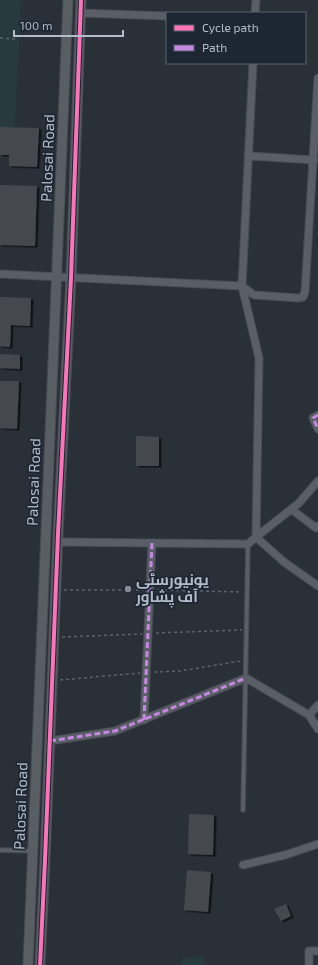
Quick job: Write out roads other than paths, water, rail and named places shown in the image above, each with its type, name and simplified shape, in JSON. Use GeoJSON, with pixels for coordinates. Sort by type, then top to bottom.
{"type":"FeatureCollection","features":[{"type":"Feature","properties":{"kind":"street","name":"Palosai Road"},"geometry":{"type":"LineString","coordinates":[[28,965],[68,0]]}},
{"type":"Feature","properties":{"kind":"street"},"geometry":{"type":"LineString","coordinates":[[40,965],[71,278],[81,0]]}},
{"type":"Feature","properties":{"kind":"street"},"geometry":{"type":"LineString","coordinates":[[255,12],[256,0]]}},
{"type":"Feature","properties":{"kind":"street"},"geometry":{"type":"LineString","coordinates":[[81,13],[166,16]]}},
{"type":"Feature","properties":{"kind":"street"},"geometry":{"type":"LineString","coordinates":[[253,64],[242,286],[259,358],[256,537],[284,562],[318,586]]}},
{"type":"Feature","properties":{"kind":"street"},"geometry":{"type":"LineString","coordinates":[[0,274],[242,286],[254,295],[298,298],[303,297],[306,292],[318,78]]}},
{"type":"Feature","properties":{"kind":"street"},"geometry":{"type":"LineString","coordinates":[[248,156],[314,160]]}},
{"type":"Feature","properties":{"kind":"street"},"geometry":{"type":"LineString","coordinates":[[318,415],[313,418],[318,429]]}},
{"type":"Feature","properties":{"kind":"street"},"geometry":{"type":"LineString","coordinates":[[46,540],[58,542],[248,544],[299,503],[318,482]]}},
{"type":"Feature","properties":{"kind":"street"},"geometry":{"type":"LineString","coordinates":[[291,509],[316,528],[318,526]]}},
{"type":"Feature","properties":{"kind":"street"},"geometry":{"type":"LineString","coordinates":[[144,720],[152,543]]}},
{"type":"Feature","properties":{"kind":"street"},"geometry":{"type":"LineString","coordinates":[[50,741],[115,731],[246,678],[309,715],[318,729]]}},
{"type":"Feature","properties":{"kind":"street"},"geometry":{"type":"LineString","coordinates":[[39,695],[52,696]]}},
{"type":"Feature","properties":{"kind":"street"},"geometry":{"type":"LineString","coordinates":[[309,715],[318,705]]}},
{"type":"Feature","properties":{"kind":"street"},"geometry":{"type":"LineString","coordinates":[[243,865],[285,855],[318,844]]}},
{"type":"Feature","properties":{"kind":"street"},"geometry":{"type":"LineString","coordinates":[[309,965],[309,951],[318,951]]}},
{"type":"Feature","properties":{"kind":"lane"},"geometry":{"type":"LineString","coordinates":[[243,810],[248,544]]}},
{"type":"Feature","properties":{"kind":"lane"},"geometry":{"type":"LineString","coordinates":[[0,850],[33,851]]}},
{"type":"Feature","properties":{"kind":"place","name":"یونیورسٹی آف پشاور"},"geometry":{"type":"Point","coordinates":[128,589]}}]}
